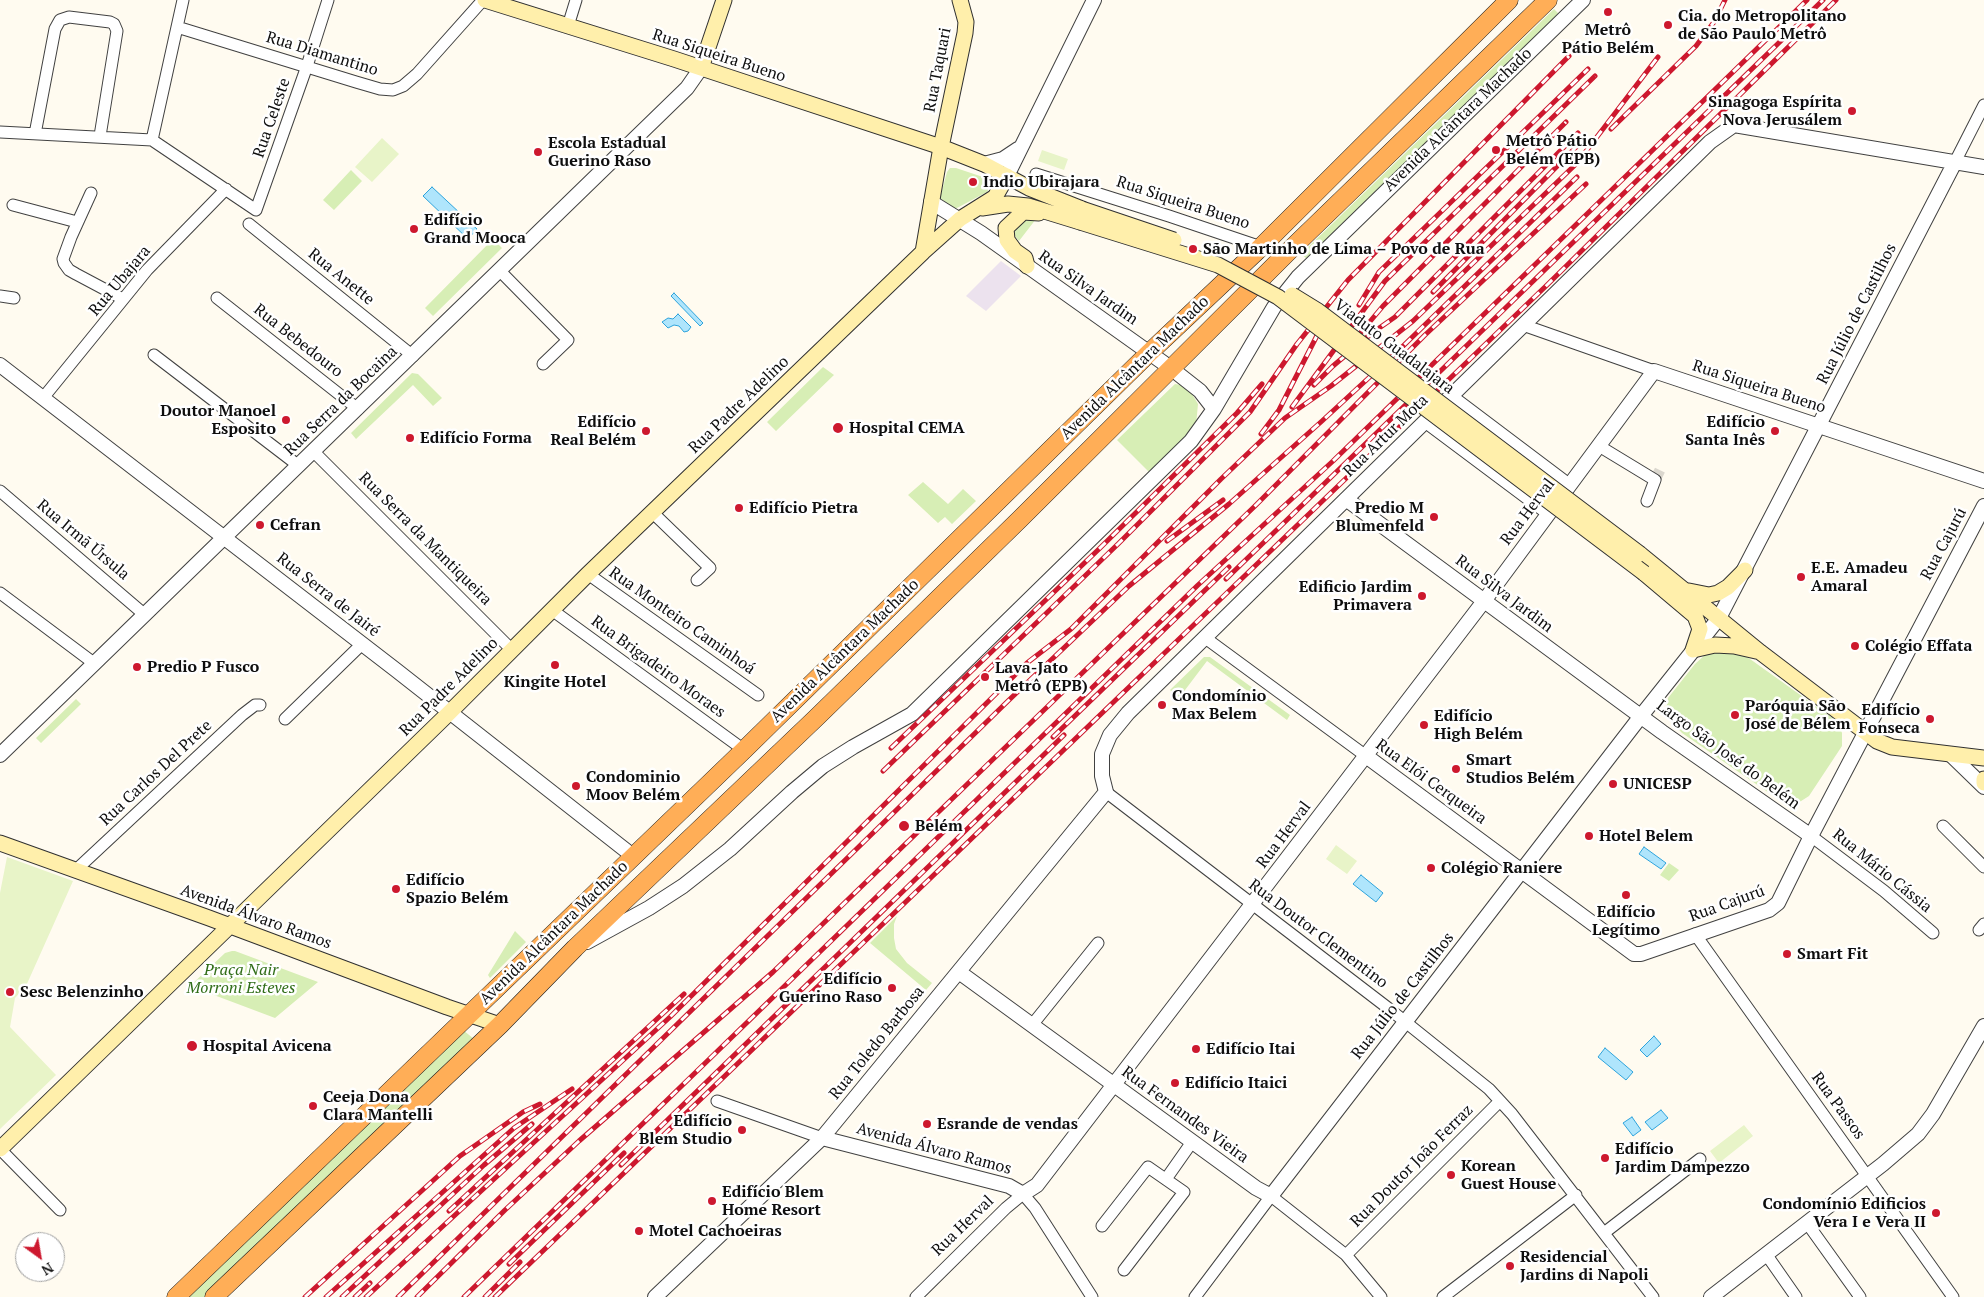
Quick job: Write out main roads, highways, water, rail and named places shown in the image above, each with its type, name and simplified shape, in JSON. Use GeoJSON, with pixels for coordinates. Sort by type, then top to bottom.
{"type":"FeatureCollection","features":[{"type":"Feature","properties":{"kind":"highway","name":"Avenida Alcântara Machado"},"geometry":{"type":"LineString","coordinates":[[176,1297],[744,750],[1149,353],[1261,247],[1509,0]]}},
{"type":"Feature","properties":{"kind":"highway","name":"Avenida Alcântara Machado"},"geometry":{"type":"LineString","coordinates":[[214,1297],[500,1024],[576,948],[824,710],[1301,240],[1548,0]]}},
{"type":"Feature","properties":{"kind":"main road","name":"Rua Siqueira Bueno"},"geometry":{"type":"LineString","coordinates":[[484,0],[701,68],[941,147],[984,164]]}},
{"type":"Feature","properties":{"kind":"main road"},"geometry":{"type":"LineString","coordinates":[[701,68],[724,0]]}},
{"type":"Feature","properties":{"kind":"main road","name":"Rua Taquari"},"geometry":{"type":"LineString","coordinates":[[923,252],[941,147],[965,33],[966,22],[960,0]]}},
{"type":"Feature","properties":{"kind":"main road","name":"Viaduto Guadalajara"},"geometry":{"type":"LineString","coordinates":[[984,164],[1081,215],[1218,265],[1278,297],[1680,594],[1719,618],[1760,652]]}},
{"type":"Feature","properties":{"kind":"main road"},"geometry":{"type":"LineString","coordinates":[[980,208],[995,197],[1007,176]]}},
{"type":"Feature","properties":{"kind":"main road","name":"Viaduto Guadalajara"},"geometry":{"type":"LineString","coordinates":[[980,208],[1008,204],[1028,206],[1048,212],[1081,215]]}},
{"type":"Feature","properties":{"kind":"main road","name":"Rua Padre Adelino"},"geometry":{"type":"LineString","coordinates":[[0,1149],[449,713],[652,512],[923,252],[960,219],[980,208]]}},
{"type":"Feature","properties":{"kind":"main road"},"geometry":{"type":"LineString","coordinates":[[1027,266],[1025,258],[1015,251],[1007,240],[1006,228],[1023,212],[1030,211],[1042,214],[1048,212]]}},
{"type":"Feature","properties":{"kind":"main road"},"geometry":{"type":"LineString","coordinates":[[1680,594],[1709,595],[1718,593],[1728,587],[1745,570]]}},
{"type":"Feature","properties":{"kind":"main road","name":"Viaduto Guadalajara"},"geometry":{"type":"LineString","coordinates":[[1680,594],[1697,619]]}},
{"type":"Feature","properties":{"kind":"main road","name":"Largo São José do Belém"},"geometry":{"type":"LineString","coordinates":[[1697,619],[1700,629],[1693,650],[1715,645],[1734,646],[1760,652]]}},
{"type":"Feature","properties":{"kind":"main road"},"geometry":{"type":"LineString","coordinates":[[1760,652],[1878,741],[1892,747],[1984,758]]}},
{"type":"Feature","properties":{"kind":"main road","name":"Avenida Álvaro Ramos"},"geometry":{"type":"LineString","coordinates":[[0,841],[500,1024]]}},
{"type":"Feature","properties":{"kind":"water"},"geometry":{"type":"Polygon","coordinates":[[[432,187],[477,229],[468,239],[423,196],[432,187]]]}},
{"type":"Feature","properties":{"kind":"water"},"geometry":{"type":"Polygon","coordinates":[[[674,293],[703,323],[700,326],[671,296],[674,293]]]}},
{"type":"Feature","properties":{"kind":"water"},"geometry":{"type":"Polygon","coordinates":[[[678,314],[691,327],[688,331],[684,332],[679,326],[674,325],[668,328],[662,322],[668,318],[673,319],[678,314]]]}},
{"type":"Feature","properties":{"kind":"water"},"geometry":{"type":"Polygon","coordinates":[[[1644,847],[1666,863],[1661,869],[1639,854],[1644,847]]]}},
{"type":"Feature","properties":{"kind":"water"},"geometry":{"type":"Polygon","coordinates":[[[1361,875],[1383,893],[1376,902],[1353,884],[1361,875]]]}},
{"type":"Feature","properties":{"kind":"water"},"geometry":{"type":"Polygon","coordinates":[[[1654,1036],[1661,1044],[1647,1057],[1640,1050],[1654,1036]]]}},
{"type":"Feature","properties":{"kind":"water"},"geometry":{"type":"Polygon","coordinates":[[[1605,1048],[1633,1072],[1626,1080],[1598,1057],[1605,1048]]]}},
{"type":"Feature","properties":{"kind":"water"},"geometry":{"type":"Polygon","coordinates":[[[1661,1110],[1668,1118],[1652,1130],[1645,1122],[1661,1110]]]}},
{"type":"Feature","properties":{"kind":"water"},"geometry":{"type":"Polygon","coordinates":[[[1632,1117],[1641,1130],[1633,1136],[1623,1123],[1632,1117]]]}},
{"type":"Feature","properties":{"kind":"tunnel"},"geometry":{"type":"LineString","coordinates":[[1655,480],[1660,470]]}},
{"type":"Feature","properties":{"kind":"railway"},"geometry":{"type":"LineString","coordinates":[[1611,129],[1696,46],[1714,22],[1725,0]]}},
{"type":"Feature","properties":{"kind":"railway"},"geometry":{"type":"LineString","coordinates":[[464,1297],[1198,585],[1333,461],[1807,0]]}},
{"type":"Feature","properties":{"kind":"railway"},"geometry":{"type":"LineString","coordinates":[[1226,579],[1823,0]]}},
{"type":"Feature","properties":{"kind":"railway"},"geometry":{"type":"LineString","coordinates":[[495,1297],[1547,285],[1836,0]]}},
{"type":"Feature","properties":{"kind":"railway"},"geometry":{"type":"LineString","coordinates":[[883,771],[1118,544],[1250,412],[1297,344],[1348,280],[1569,56]]}},
{"type":"Feature","properties":{"kind":"railway"},"geometry":{"type":"LineString","coordinates":[[366,1297],[670,1017],[1027,663],[1071,629],[1285,418],[1331,386],[1413,321],[1577,163],[1658,57]]}},
{"type":"Feature","properties":{"kind":"railway"},"geometry":{"type":"LineString","coordinates":[[1359,305],[1379,272],[1588,69]]}},
{"type":"Feature","properties":{"kind":"railway"},"geometry":{"type":"LineString","coordinates":[[1292,407],[1385,281],[1595,76]]}},
{"type":"Feature","properties":{"kind":"railway"},"geometry":{"type":"LineString","coordinates":[[1352,343],[1383,306],[1566,122]]}},
{"type":"Feature","properties":{"kind":"railway"},"geometry":{"type":"LineString","coordinates":[[1314,385],[1372,333],[1395,317],[1578,133]]}},
{"type":"Feature","properties":{"kind":"railway"},"geometry":{"type":"LineString","coordinates":[[1433,292],[1584,139]]}},
{"type":"Feature","properties":{"kind":"railway"},"geometry":{"type":"LineString","coordinates":[[398,1297],[1009,700],[1129,586],[1229,504],[1322,421],[1400,349],[1577,177]]}},
{"type":"Feature","properties":{"kind":"railway"},"geometry":{"type":"LineString","coordinates":[[417,1297],[505,1210],[579,1141],[773,972],[1256,505],[1425,335],[1586,184]]}},
{"type":"Feature","properties":{"kind":"railway"},"geometry":{"type":"LineString","coordinates":[[1261,434],[1279,410],[1328,314]]}},
{"type":"Feature","properties":{"kind":"railway"},"geometry":{"type":"LineString","coordinates":[[891,748],[1099,549],[1237,413],[1262,384]]}},
{"type":"Feature","properties":{"kind":"railway"},"geometry":{"type":"LineString","coordinates":[[1167,541],[1223,500]]}},
{"type":"Feature","properties":{"kind":"railway"},"geometry":{"type":"LineString","coordinates":[[1053,737],[1229,567]]}},
{"type":"Feature","properties":{"kind":"railway"},"geometry":{"type":"LineString","coordinates":[[621,1165],[1064,735]]}},
{"type":"Feature","properties":{"kind":"railway"},"geometry":{"type":"LineString","coordinates":[[449,1211],[684,994]]}},
{"type":"Feature","properties":{"kind":"railway"},"geometry":{"type":"LineString","coordinates":[[326,1297],[514,1128],[572,1089]]}},
{"type":"Feature","properties":{"kind":"railway"},"geometry":{"type":"LineString","coordinates":[[305,1297],[460,1156],[523,1112],[540,1104]]}},
{"type":"Feature","properties":{"kind":"railway"},"geometry":{"type":"LineString","coordinates":[[342,1297],[484,1165],[532,1124]]}},
{"type":"Feature","properties":{"kind":"railway"},"geometry":{"type":"LineString","coordinates":[[509,1264],[624,1153]]}},
{"type":"Feature","properties":{"kind":"railway"},"geometry":{"type":"LineString","coordinates":[[485,1297],[520,1262]]}},
{"type":"Feature","properties":{"kind":"railway"},"geometry":{"type":"LineString","coordinates":[[355,1297],[370,1283]]}},
{"type":"Feature","properties":{"kind":"place","name":"Metrô Pátio Belém"},"geometry":{"type":"Point","coordinates":[1608,12]}},
{"type":"Feature","properties":{"kind":"place","name":"Cia. do Metropolitano de São Paulo Metrô"},"geometry":{"type":"Point","coordinates":[1668,25]}},
{"type":"Feature","properties":{"kind":"place","name":"Sinagoga Espírita Nova Jerusálem"},"geometry":{"type":"Point","coordinates":[1852,111]}},
{"type":"Feature","properties":{"kind":"place","name":"Metrô Pátio Belém (EPB)"},"geometry":{"type":"Point","coordinates":[1496,150]}},
{"type":"Feature","properties":{"kind":"place","name":"Escola Estadual Guerino Raso"},"geometry":{"type":"Point","coordinates":[538,152]}},
{"type":"Feature","properties":{"kind":"place","name":"Indio Ubirajara"},"geometry":{"type":"Point","coordinates":[973,182]}},
{"type":"Feature","properties":{"kind":"place","name":"Edifício Grand Mooca"},"geometry":{"type":"Point","coordinates":[414,229]}},
{"type":"Feature","properties":{"kind":"place","name":"São Martinho de Lima – Povo de Rua"},"geometry":{"type":"Point","coordinates":[1193,249]}},
{"type":"Feature","properties":{"kind":"place","name":"Doutor Manoel Esposito"},"geometry":{"type":"Point","coordinates":[286,420]}},
{"type":"Feature","properties":{"kind":"place","name":"Hospital CEMA"},"geometry":{"type":"Point","coordinates":[838,428]}},
{"type":"Feature","properties":{"kind":"place","name":"Edifício Real Belém"},"geometry":{"type":"Point","coordinates":[646,431]}},
{"type":"Feature","properties":{"kind":"place","name":"Edifício Santa Inês"},"geometry":{"type":"Point","coordinates":[1775,431]}},
{"type":"Feature","properties":{"kind":"place","name":"Edifício Forma"},"geometry":{"type":"Point","coordinates":[410,438]}},
{"type":"Feature","properties":{"kind":"place","name":"Edifício Pietra"},"geometry":{"type":"Point","coordinates":[739,508]}},
{"type":"Feature","properties":{"kind":"place","name":"Predio M Blumenfeld"},"geometry":{"type":"Point","coordinates":[1434,517]}},
{"type":"Feature","properties":{"kind":"place","name":"Cefran"},"geometry":{"type":"Point","coordinates":[260,525]}},
{"type":"Feature","properties":{"kind":"place","name":"E.E. Amadeu Amaral"},"geometry":{"type":"Point","coordinates":[1801,577]}},
{"type":"Feature","properties":{"kind":"place","name":"Edificio Jardim Primavera"},"geometry":{"type":"Point","coordinates":[1422,596]}},
{"type":"Feature","properties":{"kind":"place","name":"Colégio Effata"},"geometry":{"type":"Point","coordinates":[1855,646]}},
{"type":"Feature","properties":{"kind":"place","name":"Kingite Hotel"},"geometry":{"type":"Point","coordinates":[555,665]}},
{"type":"Feature","properties":{"kind":"place","name":"Predio P Fusco"},"geometry":{"type":"Point","coordinates":[137,667]}},
{"type":"Feature","properties":{"kind":"place","name":"Lava-Jato Metrô (EPB)"},"geometry":{"type":"Point","coordinates":[985,677]}},
{"type":"Feature","properties":{"kind":"place","name":"Condomínio Max Belem"},"geometry":{"type":"Point","coordinates":[1162,705]}},
{"type":"Feature","properties":{"kind":"place","name":"Paróquia São José de Bélem"},"geometry":{"type":"Point","coordinates":[1735,715]}},
{"type":"Feature","properties":{"kind":"place","name":"Edifício Fonseca"},"geometry":{"type":"Point","coordinates":[1930,719]}},
{"type":"Feature","properties":{"kind":"place","name":"Edifício High Belém"},"geometry":{"type":"Point","coordinates":[1424,725]}},
{"type":"Feature","properties":{"kind":"place","name":"Smart Studios Belém"},"geometry":{"type":"Point","coordinates":[1456,769]}},
{"type":"Feature","properties":{"kind":"place","name":"UNICESP"},"geometry":{"type":"Point","coordinates":[1613,784]}},
{"type":"Feature","properties":{"kind":"place","name":"Condominio Moov Belém"},"geometry":{"type":"Point","coordinates":[576,786]}},
{"type":"Feature","properties":{"kind":"place","name":"Belém"},"geometry":{"type":"Point","coordinates":[904,826]}},
{"type":"Feature","properties":{"kind":"place","name":"Hotel Belem"},"geometry":{"type":"Point","coordinates":[1589,836]}},
{"type":"Feature","properties":{"kind":"place","name":"Colégio Raniere"},"geometry":{"type":"Point","coordinates":[1431,868]}},
{"type":"Feature","properties":{"kind":"place","name":"Edifício Spazio Belém"},"geometry":{"type":"Point","coordinates":[396,889]}},
{"type":"Feature","properties":{"kind":"place","name":"Edifício Legítimo"},"geometry":{"type":"Point","coordinates":[1626,895]}},
{"type":"Feature","properties":{"kind":"place","name":"Smart Fit"},"geometry":{"type":"Point","coordinates":[1787,954]}},
{"type":"Feature","properties":{"kind":"place","name":"Edifício Guerino Raso"},"geometry":{"type":"Point","coordinates":[892,988]}},
{"type":"Feature","properties":{"kind":"place","name":"Sesc Belenzinho"},"geometry":{"type":"Point","coordinates":[10,992]}},
{"type":"Feature","properties":{"kind":"place","name":"Hospital Avicena"},"geometry":{"type":"Point","coordinates":[192,1046]}},
{"type":"Feature","properties":{"kind":"place","name":"Edifício Itai"},"geometry":{"type":"Point","coordinates":[1196,1049]}},
{"type":"Feature","properties":{"kind":"place","name":"Edifício Itaici"},"geometry":{"type":"Point","coordinates":[1175,1083]}},
{"type":"Feature","properties":{"kind":"place","name":"Ceeja Dona Clara Mantelli"},"geometry":{"type":"Point","coordinates":[313,1106]}},
{"type":"Feature","properties":{"kind":"place","name":"Esrande de vendas"},"geometry":{"type":"Point","coordinates":[927,1124]}},
{"type":"Feature","properties":{"kind":"place","name":"Edifício Blem Studio"},"geometry":{"type":"Point","coordinates":[742,1130]}},
{"type":"Feature","properties":{"kind":"place","name":"Edifício Jardim Dampezzo"},"geometry":{"type":"Point","coordinates":[1605,1158]}},
{"type":"Feature","properties":{"kind":"place","name":"Korean Guest House"},"geometry":{"type":"Point","coordinates":[1451,1175]}},
{"type":"Feature","properties":{"kind":"place","name":"Edifício Blem Home Resort"},"geometry":{"type":"Point","coordinates":[712,1201]}},
{"type":"Feature","properties":{"kind":"place","name":"Condomínio Edificios Vera I e Vera II"},"geometry":{"type":"Point","coordinates":[1936,1213]}},
{"type":"Feature","properties":{"kind":"place","name":"Motel Cachoeiras"},"geometry":{"type":"Point","coordinates":[639,1231]}},
{"type":"Feature","properties":{"kind":"place","name":"Residencial Jardins di Napoli"},"geometry":{"type":"Point","coordinates":[1510,1266]}},
{"type":"Feature","properties":{"kind":"park label","name":"Praça Nair Morroni Esteves"},"geometry":{"type":"Point","coordinates":[241,979]}}]}
